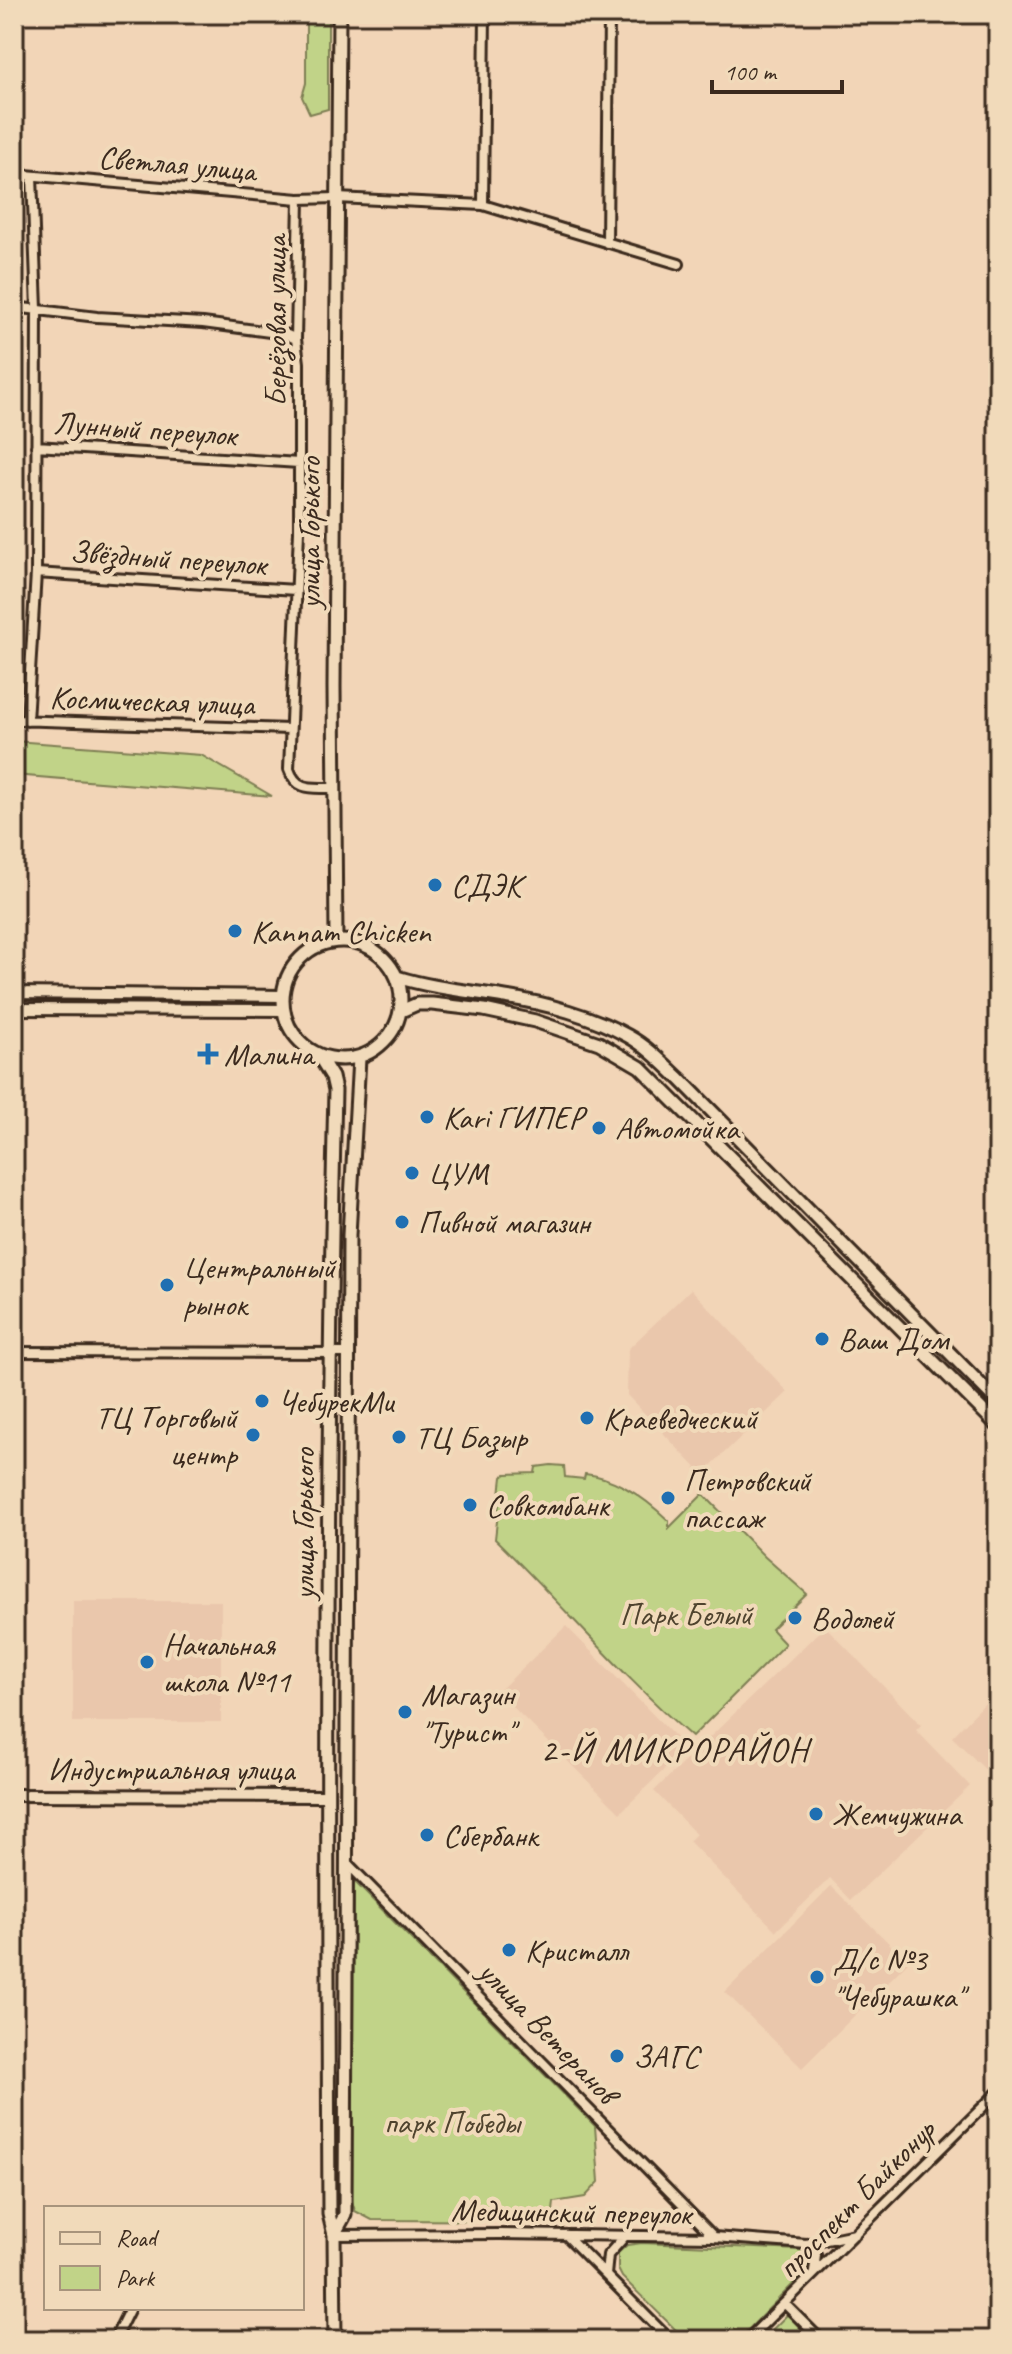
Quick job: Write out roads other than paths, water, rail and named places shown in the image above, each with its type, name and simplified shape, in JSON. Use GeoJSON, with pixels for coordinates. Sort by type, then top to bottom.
{"type":"FeatureCollection","features":[{"type":"Feature","properties":{"kind":"main road","name":"улица Горького"},"geometry":{"type":"LineString","coordinates":[[336,939],[339,14]]}},
{"type":"Feature","properties":{"kind":"main road"},"geometry":{"type":"LineString","coordinates":[[336,939],[361,944],[383,957],[397,977],[401,1011],[388,1037],[378,1048],[359,1058],[337,1060],[319,1056],[296,1039],[288,1025],[282,996],[285,980],[303,955],[316,946],[336,939]]}},
{"type":"Feature","properties":{"kind":"main road"},"geometry":{"type":"LineString","coordinates":[[397,977],[537,1004],[607,1026],[653,1053],[998,1402]]}},
{"type":"Feature","properties":{"kind":"main road"},"geometry":{"type":"LineString","coordinates":[[401,1011],[417,1004],[484,1010],[535,1021],[599,1043],[640,1067],[998,1426]]}},
{"type":"Feature","properties":{"kind":"main road"},"geometry":{"type":"LineString","coordinates":[[599,1043],[607,1026]]}},
{"type":"Feature","properties":{"kind":"main road","name":"улица Горького"},"geometry":{"type":"LineString","coordinates":[[319,1056],[332,1077],[335,1090],[329,1352],[327,1796],[329,2214],[334,2235],[335,2340]]}},
{"type":"Feature","properties":{"kind":"main road","name":"улица Горького"},"geometry":{"type":"LineString","coordinates":[[334,2235],[345,2215],[349,1235],[359,1058]]}},
{"type":"Feature","properties":{"kind":"main road"},"geometry":{"type":"LineString","coordinates":[[897,1326],[911,1314]]}},
{"type":"Feature","properties":{"kind":"main road"},"geometry":{"type":"LineString","coordinates":[[327,1796],[346,1796]]}},
{"type":"Feature","properties":{"kind":"street"},"geometry":{"type":"LineString","coordinates":[[483,205],[485,14]]}},
{"type":"Feature","properties":{"kind":"street"},"geometry":{"type":"LineString","coordinates":[[607,243],[609,14]]}},
{"type":"Feature","properties":{"kind":"street","name":"Светлая улица"},"geometry":{"type":"LineString","coordinates":[[14,174],[299,199],[483,205],[679,264]]}},
{"type":"Feature","properties":{"kind":"street"},"geometry":{"type":"LineString","coordinates":[[27,721],[36,573],[37,309],[32,176]]}},
{"type":"Feature","properties":{"kind":"street","name":"Берёзовая улица"},"geometry":{"type":"LineString","coordinates":[[299,199],[296,339],[299,351],[299,463],[289,769],[293,781],[300,786],[336,788]]}},
{"type":"Feature","properties":{"kind":"street"},"geometry":{"type":"LineString","coordinates":[[14,307],[97,317],[203,323],[285,334],[296,339]]}},
{"type":"Feature","properties":{"kind":"street","name":"Лунный переулок"},"geometry":{"type":"LineString","coordinates":[[36,446],[299,463]]}},
{"type":"Feature","properties":{"kind":"street","name":"Звёздный переулок"},"geometry":{"type":"LineString","coordinates":[[36,573],[296,590]]}},
{"type":"Feature","properties":{"kind":"street","name":"Космическая улица"},"geometry":{"type":"LineString","coordinates":[[14,720],[289,729]]}},
{"type":"Feature","properties":{"kind":"street"},"geometry":{"type":"LineString","coordinates":[[14,993],[282,996]]}},
{"type":"Feature","properties":{"kind":"street"},"geometry":{"type":"LineString","coordinates":[[14,1009],[283,1010]]}},
{"type":"Feature","properties":{"kind":"street"},"geometry":{"type":"LineString","coordinates":[[14,1352],[349,1353]]}},
{"type":"Feature","properties":{"kind":"street","name":"Индустриальная улица"},"geometry":{"type":"LineString","coordinates":[[14,1795],[327,1796]]}},
{"type":"Feature","properties":{"kind":"street","name":"улица Ветеранов"},"geometry":{"type":"LineString","coordinates":[[346,1862],[714,2237]]}},
{"type":"Feature","properties":{"kind":"street","name":"проспект Байконур"},"geometry":{"type":"LineString","coordinates":[[747,2340],[998,2092]]}},
{"type":"Feature","properties":{"kind":"street","name":"Медицинский переулок"},"geometry":{"type":"LineString","coordinates":[[334,2235],[714,2237],[807,2244],[855,2234]]}},
{"type":"Feature","properties":{"kind":"street"},"geometry":{"type":"LineString","coordinates":[[566,2235],[670,2340]]}},
{"type":"Feature","properties":{"kind":"street"},"geometry":{"type":"LineString","coordinates":[[606,2275],[608,2255],[626,2236]]}},
{"type":"Feature","properties":{"kind":"street"},"geometry":{"type":"LineString","coordinates":[[807,2244],[816,2255],[814,2273]]}},
{"type":"Feature","properties":{"kind":"street"},"geometry":{"type":"LineString","coordinates":[[785,2304],[821,2340]]}},
{"type":"Feature","properties":{"kind":"street"},"geometry":{"type":"LineString","coordinates":[[114,2340],[129,2310]]}},
{"type":"Feature","properties":{"kind":"place","name":"СДЭК"},"geometry":{"type":"Point","coordinates":[435,885]}},
{"type":"Feature","properties":{"kind":"place","name":"Kannam Chicken"},"geometry":{"type":"Point","coordinates":[235,931]}},
{"type":"Feature","properties":{"kind":"place","name":"Малина"},"geometry":{"type":"Point","coordinates":[208,1054]}},
{"type":"Feature","properties":{"kind":"place","name":"Kari ГИПЕР"},"geometry":{"type":"Point","coordinates":[427,1117]}},
{"type":"Feature","properties":{"kind":"place","name":"Автомойка"},"geometry":{"type":"Point","coordinates":[599,1128]}},
{"type":"Feature","properties":{"kind":"place","name":"ЦУМ"},"geometry":{"type":"Point","coordinates":[412,1173]}},
{"type":"Feature","properties":{"kind":"place","name":"Пивной магазин"},"geometry":{"type":"Point","coordinates":[402,1222]}},
{"type":"Feature","properties":{"kind":"place","name":"Центральный рынок"},"geometry":{"type":"Point","coordinates":[167,1285]}},
{"type":"Feature","properties":{"kind":"place","name":"Ваш Дом"},"geometry":{"type":"Point","coordinates":[822,1339]}},
{"type":"Feature","properties":{"kind":"place","name":"ЧебурекМи"},"geometry":{"type":"Point","coordinates":[262,1401]}},
{"type":"Feature","properties":{"kind":"place","name":"Краеведческий"},"geometry":{"type":"Point","coordinates":[587,1418]}},
{"type":"Feature","properties":{"kind":"place","name":"ТЦ Торговый центр"},"geometry":{"type":"Point","coordinates":[253,1435]}},
{"type":"Feature","properties":{"kind":"place","name":"ТЦ Базыр"},"geometry":{"type":"Point","coordinates":[399,1437]}},
{"type":"Feature","properties":{"kind":"place","name":"Петровский пассаж"},"geometry":{"type":"Point","coordinates":[668,1498]}},
{"type":"Feature","properties":{"kind":"place","name":"Совкомбанк"},"geometry":{"type":"Point","coordinates":[470,1505]}},
{"type":"Feature","properties":{"kind":"place","name":"Водолей"},"geometry":{"type":"Point","coordinates":[795,1618]}},
{"type":"Feature","properties":{"kind":"place","name":"Начальная школа №11"},"geometry":{"type":"Point","coordinates":[147,1662]}},
{"type":"Feature","properties":{"kind":"place","name":"Магазин \"Турист\""},"geometry":{"type":"Point","coordinates":[405,1712]}},
{"type":"Feature","properties":{"kind":"place","name":"Жемчужина"},"geometry":{"type":"Point","coordinates":[816,1814]}},
{"type":"Feature","properties":{"kind":"place","name":"Сбербанк"},"geometry":{"type":"Point","coordinates":[427,1835]}},
{"type":"Feature","properties":{"kind":"place","name":"Кристалл"},"geometry":{"type":"Point","coordinates":[509,1950]}},
{"type":"Feature","properties":{"kind":"place","name":"Д/c №3 \"Чебурашка\""},"geometry":{"type":"Point","coordinates":[817,1977]}},
{"type":"Feature","properties":{"kind":"place","name":"ЗАГС"},"geometry":{"type":"Point","coordinates":[617,2056]}},
{"type":"Feature","properties":{"kind":"district","name":"2-Й МИКРОРАЙОН"},"geometry":{"type":"Point","coordinates":[675,1749]}},
{"type":"Feature","properties":{"kind":"park label","name":"Парк Белый"},"geometry":{"type":"Point","coordinates":[686,1614]}},
{"type":"Feature","properties":{"kind":"park label","name":"парк Победы"},"geometry":{"type":"Point","coordinates":[452,2122]}}]}
